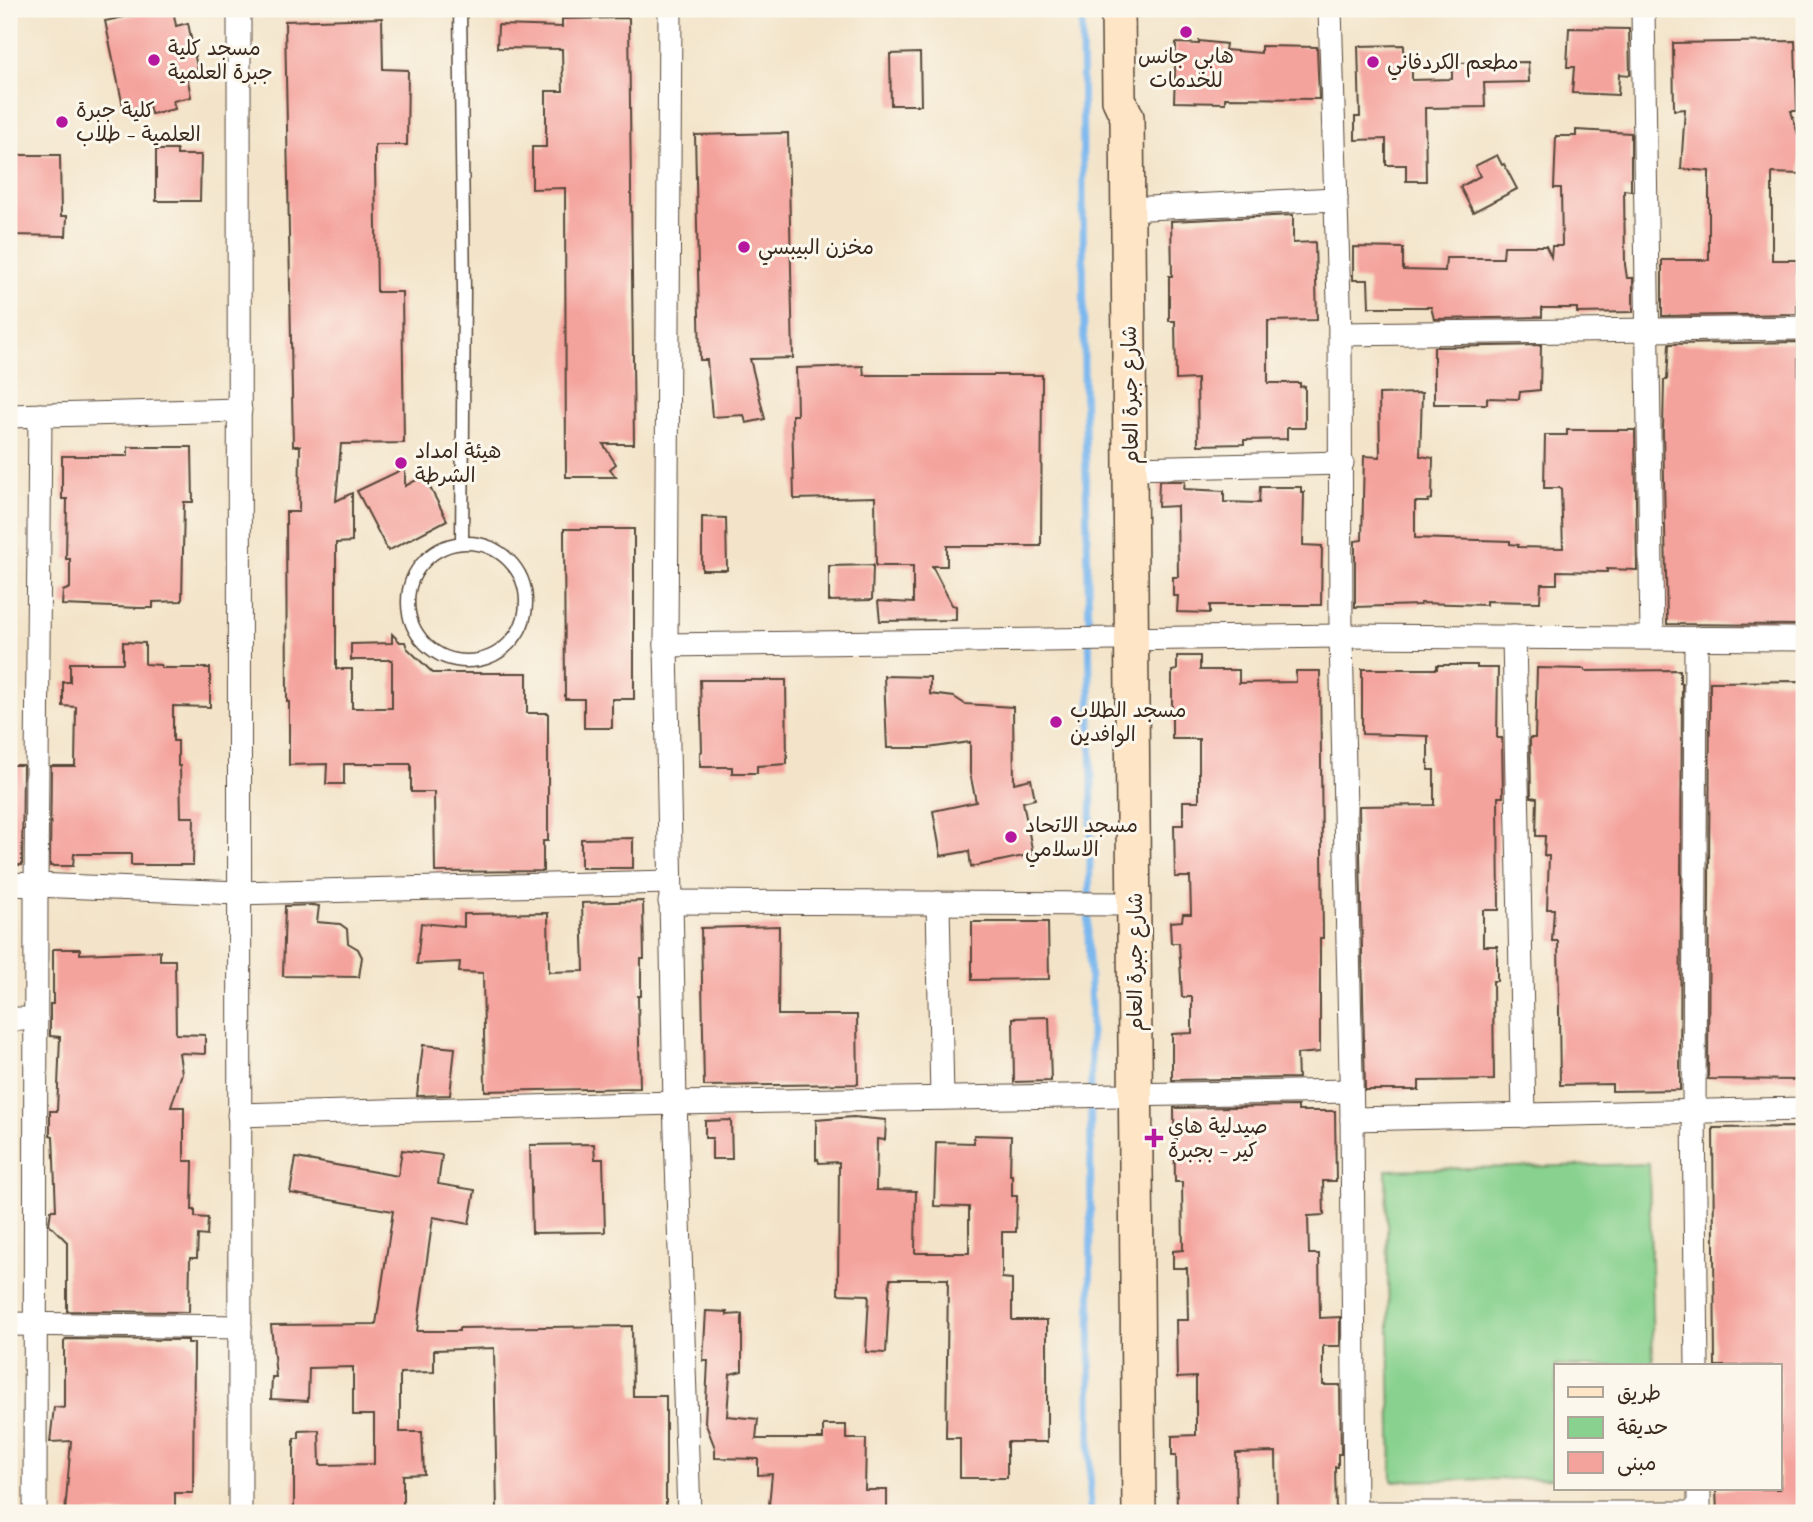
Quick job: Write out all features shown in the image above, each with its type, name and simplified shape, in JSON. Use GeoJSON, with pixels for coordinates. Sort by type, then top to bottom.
{"type":"FeatureCollection","features":[{"type":"Feature","properties":{"kind":"main road","name":"شارع جبرة العام"},"geometry":{"type":"LineString","coordinates":[[1119,11],[1119,100],[1127,117],[1139,1513]]}},
{"type":"Feature","properties":{"kind":"street"},"geometry":{"type":"LineString","coordinates":[[239,9],[240,1513]]}},
{"type":"Feature","properties":{"kind":"street"},"geometry":{"type":"LineString","coordinates":[[670,9],[666,645],[674,1103],[689,1513]]}},
{"type":"Feature","properties":{"kind":"street"},"geometry":{"type":"LineString","coordinates":[[1330,9],[1340,334],[1341,636],[1352,1119],[1354,1513]]}},
{"type":"Feature","properties":{"kind":"street"},"geometry":{"type":"LineString","coordinates":[[1643,9],[1652,637]]}},
{"type":"Feature","properties":{"kind":"street"},"geometry":{"type":"LineString","coordinates":[[1126,209],[1336,199]]}},
{"type":"Feature","properties":{"kind":"street"},"geometry":{"type":"LineString","coordinates":[[1340,334],[1804,328]]}},
{"type":"Feature","properties":{"kind":"street"},"geometry":{"type":"LineString","coordinates":[[9,416],[240,410]]}},
{"type":"Feature","properties":{"kind":"street"},"geometry":{"type":"LineString","coordinates":[[34,1513],[40,415]]}},
{"type":"Feature","properties":{"kind":"street"},"geometry":{"type":"LineString","coordinates":[[1131,468],[1342,463]]}},
{"type":"Feature","properties":{"kind":"street"},"geometry":{"type":"LineString","coordinates":[[666,645],[1341,636],[1804,639]]}},
{"type":"Feature","properties":{"kind":"street"},"geometry":{"type":"LineString","coordinates":[[1514,637],[1524,1116]]}},
{"type":"Feature","properties":{"kind":"street"},"geometry":{"type":"LineString","coordinates":[[1696,638],[1694,1113],[1697,1364]]}},
{"type":"Feature","properties":{"kind":"street"},"geometry":{"type":"LineString","coordinates":[[9,884],[239,894],[670,892],[938,903],[1135,904]]}},
{"type":"Feature","properties":{"kind":"street"},"geometry":{"type":"LineString","coordinates":[[938,903],[942,1098]]}},
{"type":"Feature","properties":{"kind":"street"},"geometry":{"type":"LineString","coordinates":[[9,1019],[36,1019]]}},
{"type":"Feature","properties":{"kind":"street"},"geometry":{"type":"LineString","coordinates":[[240,1115],[674,1103],[1351,1091]]}},
{"type":"Feature","properties":{"kind":"street"},"geometry":{"type":"LineString","coordinates":[[1352,1119],[1804,1110]]}},
{"type":"Feature","properties":{"kind":"street"},"geometry":{"type":"LineString","coordinates":[[9,1324],[240,1327]]}},
{"type":"Feature","properties":{"kind":"street"},"geometry":{"type":"LineString","coordinates":[[1363,1513],[1699,1513],[1699,1490]]}},
{"type":"Feature","properties":{"kind":"lane"},"geometry":{"type":"LineString","coordinates":[[460,9],[464,291],[462,543]]}},
{"type":"Feature","properties":{"kind":"lane"},"geometry":{"type":"LineString","coordinates":[[462,543],[478,544],[508,559],[524,588],[524,614],[515,637],[489,658],[472,662],[455,661],[439,655],[415,632],[409,616],[411,583],[419,568],[431,555],[445,547],[462,543]]}},
{"type":"Feature","properties":{"kind":"green space"},"geometry":{"type":"Polygon","coordinates":[[[1649,1164],[1653,1364],[1554,1364],[1554,1478],[1392,1481],[1386,1170],[1649,1164]]]}},
{"type":"Feature","properties":{"kind":"building"},"geometry":{"type":"Polygon","coordinates":[[[173,9],[176,26],[188,23],[198,72],[187,75],[191,97],[173,101],[175,109],[151,114],[149,105],[124,111],[105,21],[173,9]]]}},
{"type":"Feature","properties":{"kind":"building"},"geometry":{"type":"Polygon","coordinates":[[[382,18],[383,69],[408,70],[407,145],[375,145],[377,292],[402,292],[404,443],[341,444],[336,501],[352,493],[352,542],[336,543],[336,669],[352,669],[352,708],[392,708],[392,660],[351,660],[351,644],[392,643],[392,634],[400,642],[405,642],[407,648],[433,673],[527,673],[527,713],[548,713],[548,841],[543,841],[543,871],[435,872],[434,792],[411,792],[411,764],[344,764],[344,784],[326,784],[327,764],[289,765],[286,512],[299,512],[300,446],[293,446],[285,21],[382,18]]]}},
{"type":"Feature","properties":{"kind":"building"},"geometry":{"type":"Polygon","coordinates":[[[629,18],[634,444],[603,444],[616,464],[610,469],[616,477],[566,477],[565,188],[532,189],[532,147],[546,147],[546,91],[563,91],[562,49],[497,48],[498,25],[562,27],[562,19],[629,18]]]}},
{"type":"Feature","properties":{"kind":"building"},"geometry":{"type":"Polygon","coordinates":[[[1569,28],[1629,29],[1630,75],[1619,74],[1618,95],[1572,93],[1574,67],[1567,67],[1569,28]]]}},
{"type":"Feature","properties":{"kind":"building"},"geometry":{"type":"Polygon","coordinates":[[[1199,41],[1226,44],[1225,50],[1261,53],[1261,46],[1317,47],[1319,99],[1225,98],[1225,103],[1174,102],[1176,43],[1199,44],[1199,41]]]}},
{"type":"Feature","properties":{"kind":"building"},"geometry":{"type":"Polygon","coordinates":[[[1795,41],[1797,111],[1791,111],[1800,141],[1800,174],[1772,173],[1772,260],[1797,260],[1797,314],[1662,316],[1662,260],[1709,260],[1709,171],[1681,169],[1685,109],[1674,110],[1673,43],[1795,41]]]}},
{"type":"Feature","properties":{"kind":"building"},"geometry":{"type":"Polygon","coordinates":[[[1404,45],[1404,60],[1412,60],[1412,80],[1452,79],[1452,63],[1528,62],[1529,82],[1484,83],[1485,107],[1425,108],[1426,181],[1406,181],[1406,165],[1386,165],[1386,139],[1355,140],[1355,117],[1360,117],[1358,46],[1404,45]]]}},
{"type":"Feature","properties":{"kind":"building"},"geometry":{"type":"Polygon","coordinates":[[[920,53],[921,105],[891,105],[890,54],[920,53]]]}},
{"type":"Feature","properties":{"kind":"building"},"geometry":{"type":"Polygon","coordinates":[[[1576,130],[1631,133],[1631,191],[1624,190],[1625,265],[1627,278],[1633,278],[1633,312],[1577,313],[1577,308],[1542,308],[1542,317],[1434,319],[1431,307],[1369,307],[1368,280],[1353,280],[1353,247],[1403,248],[1403,270],[1445,271],[1446,258],[1503,258],[1504,246],[1546,246],[1551,257],[1552,246],[1562,246],[1561,188],[1554,188],[1556,136],[1576,136],[1576,130]]]}},
{"type":"Feature","properties":{"kind":"building","name":"مخزن البيبسي"},"geometry":{"type":"Polygon","coordinates":[[[788,133],[793,358],[750,359],[765,419],[746,423],[744,415],[712,417],[707,360],[700,360],[695,135],[788,133]]]}},
{"type":"Feature","properties":{"kind":"building"},"geometry":{"type":"Polygon","coordinates":[[[156,150],[177,150],[177,155],[201,155],[200,201],[156,201],[156,150]]]}},
{"type":"Feature","properties":{"kind":"building"},"geometry":{"type":"Polygon","coordinates":[[[12,155],[60,155],[61,216],[67,216],[66,236],[12,235],[12,155]]]}},
{"type":"Feature","properties":{"kind":"building"},"geometry":{"type":"Polygon","coordinates":[[[1497,155],[1517,189],[1473,212],[1460,187],[1480,176],[1475,166],[1497,155]]]}},
{"type":"Feature","properties":{"kind":"building"},"geometry":{"type":"Polygon","coordinates":[[[1293,215],[1293,243],[1315,242],[1317,320],[1268,321],[1268,383],[1300,383],[1300,387],[1305,386],[1305,428],[1287,428],[1287,439],[1198,445],[1197,379],[1176,380],[1175,321],[1169,321],[1171,221],[1293,215]]]}},
{"type":"Feature","properties":{"kind":"building"},"geometry":{"type":"Polygon","coordinates":[[[1798,342],[1802,625],[1667,624],[1663,430],[1664,380],[1667,380],[1669,344],[1798,342]]]}},
{"type":"Feature","properties":{"kind":"building"},"geometry":{"type":"Polygon","coordinates":[[[1541,345],[1540,390],[1520,392],[1519,399],[1487,398],[1487,404],[1434,404],[1434,347],[1541,345]]]}},
{"type":"Feature","properties":{"kind":"building"},"geometry":{"type":"Polygon","coordinates":[[[863,366],[864,375],[1042,375],[1041,546],[947,546],[947,566],[932,566],[952,605],[956,606],[956,620],[880,621],[878,601],[913,603],[913,566],[876,566],[875,497],[794,499],[792,415],[797,415],[796,368],[863,366]]]}},
{"type":"Feature","properties":{"kind":"building"},"geometry":{"type":"Polygon","coordinates":[[[1422,393],[1420,456],[1433,458],[1432,499],[1428,502],[1415,502],[1415,538],[1510,541],[1510,544],[1518,547],[1563,548],[1561,488],[1544,488],[1545,435],[1567,435],[1567,430],[1635,430],[1637,570],[1557,571],[1557,584],[1541,584],[1540,602],[1486,601],[1486,605],[1420,603],[1355,607],[1355,541],[1362,540],[1364,456],[1380,457],[1379,394],[1422,393]]]}},
{"type":"Feature","properties":{"kind":"building"},"geometry":{"type":"Polygon","coordinates":[[[128,447],[192,447],[193,502],[184,502],[182,601],[153,602],[153,608],[62,605],[63,591],[70,588],[70,559],[66,559],[67,499],[62,499],[62,456],[128,456],[128,447]]]}},
{"type":"Feature","properties":{"kind":"building"},"geometry":{"type":"Polygon","coordinates":[[[405,468],[405,486],[424,476],[447,520],[388,551],[357,491],[405,468]]]}},
{"type":"Feature","properties":{"kind":"building"},"geometry":{"type":"Polygon","coordinates":[[[1159,481],[1185,481],[1184,489],[1224,491],[1224,502],[1259,503],[1260,487],[1301,487],[1301,492],[1304,492],[1303,545],[1322,546],[1321,605],[1210,605],[1210,613],[1177,612],[1178,596],[1173,596],[1173,577],[1178,577],[1177,506],[1158,507],[1159,481]]]}},
{"type":"Feature","properties":{"kind":"building"},"geometry":{"type":"Polygon","coordinates":[[[702,517],[726,518],[727,570],[702,570],[702,517]]]}},
{"type":"Feature","properties":{"kind":"building"},"geometry":{"type":"Polygon","coordinates":[[[564,529],[634,529],[634,699],[612,699],[612,728],[584,728],[584,699],[565,699],[564,529]]]}},
{"type":"Feature","properties":{"kind":"building"},"geometry":{"type":"Polygon","coordinates":[[[873,565],[872,600],[829,601],[829,566],[873,565]]]}},
{"type":"Feature","properties":{"kind":"building"},"geometry":{"type":"Polygon","coordinates":[[[123,642],[145,643],[145,664],[161,665],[161,668],[210,668],[210,707],[173,706],[173,741],[178,741],[180,766],[181,817],[194,817],[193,865],[131,865],[131,854],[74,854],[73,866],[50,866],[51,766],[75,766],[76,707],[63,706],[63,682],[70,682],[70,663],[123,663],[123,642]]]}},
{"type":"Feature","properties":{"kind":"building"},"geometry":{"type":"Polygon","coordinates":[[[1177,656],[1200,656],[1200,670],[1239,670],[1239,683],[1296,682],[1296,671],[1320,671],[1323,938],[1320,938],[1320,1052],[1297,1054],[1298,1078],[1172,1080],[1172,1034],[1192,1033],[1192,997],[1182,997],[1179,943],[1171,943],[1170,922],[1182,921],[1183,914],[1191,914],[1190,877],[1175,877],[1174,825],[1183,825],[1183,801],[1199,801],[1199,739],[1172,739],[1172,671],[1177,670],[1177,656]]]}},
{"type":"Feature","properties":{"kind":"building"},"geometry":{"type":"Polygon","coordinates":[[[1437,665],[1498,668],[1497,738],[1502,738],[1503,797],[1498,797],[1499,910],[1483,910],[1483,946],[1497,946],[1497,981],[1493,981],[1494,1080],[1419,1081],[1419,1090],[1365,1090],[1359,806],[1434,805],[1434,770],[1428,770],[1428,736],[1362,734],[1362,669],[1437,669],[1437,665]]]}},
{"type":"Feature","properties":{"kind":"building"},"geometry":{"type":"Polygon","coordinates":[[[1537,668],[1585,671],[1680,670],[1680,1090],[1612,1091],[1612,1084],[1560,1085],[1558,941],[1552,941],[1554,909],[1547,909],[1549,856],[1544,856],[1545,836],[1536,836],[1537,798],[1531,797],[1530,738],[1535,738],[1537,668]]]}},
{"type":"Feature","properties":{"kind":"building"},"geometry":{"type":"Polygon","coordinates":[[[884,676],[930,677],[930,694],[954,697],[965,704],[1013,707],[1014,783],[1031,779],[1035,799],[1023,802],[1033,854],[971,867],[969,851],[941,856],[933,811],[976,802],[970,773],[970,742],[928,748],[887,748],[884,676]]]}},
{"type":"Feature","properties":{"kind":"building"},"geometry":{"type":"Polygon","coordinates":[[[700,680],[786,680],[787,764],[757,766],[757,773],[732,773],[732,767],[700,767],[700,680]]]}},
{"type":"Feature","properties":{"kind":"building"},"geometry":{"type":"Polygon","coordinates":[[[1804,681],[1804,1080],[1708,1079],[1710,682],[1804,681]]]}},
{"type":"Feature","properties":{"kind":"building"},"geometry":{"type":"Polygon","coordinates":[[[9,765],[23,765],[22,865],[9,865],[9,765]]]}},
{"type":"Feature","properties":{"kind":"building"},"geometry":{"type":"Polygon","coordinates":[[[633,838],[633,868],[581,868],[581,839],[633,838]]]}},
{"type":"Feature","properties":{"kind":"building"},"geometry":{"type":"Polygon","coordinates":[[[643,901],[644,959],[641,959],[641,996],[638,996],[640,1088],[485,1091],[483,973],[459,972],[460,962],[417,964],[421,923],[464,927],[464,914],[548,913],[549,972],[584,971],[582,903],[643,901]]]}},
{"type":"Feature","properties":{"kind":"building"},"geometry":{"type":"Polygon","coordinates":[[[285,906],[319,906],[317,922],[340,924],[347,929],[348,943],[358,949],[362,957],[359,977],[283,976],[285,906]]]}},
{"type":"Feature","properties":{"kind":"building"},"geometry":{"type":"Polygon","coordinates":[[[972,922],[1048,922],[1049,979],[972,980],[972,922]]]}},
{"type":"Feature","properties":{"kind":"building"},"geometry":{"type":"Polygon","coordinates":[[[779,926],[778,1015],[857,1015],[858,1084],[704,1086],[701,928],[779,926]]]}},
{"type":"Feature","properties":{"kind":"building"},"geometry":{"type":"Polygon","coordinates":[[[53,949],[80,949],[80,954],[160,951],[160,960],[175,960],[176,1034],[205,1035],[205,1054],[179,1053],[182,1073],[171,1107],[184,1107],[184,1161],[193,1161],[192,1210],[195,1210],[195,1217],[208,1218],[207,1236],[198,1235],[197,1258],[190,1258],[189,1312],[67,1311],[67,1242],[49,1224],[51,1210],[56,1210],[50,1111],[57,1111],[60,1037],[50,1036],[53,949]]]}},
{"type":"Feature","properties":{"kind":"building"},"geometry":{"type":"Polygon","coordinates":[[[1049,1017],[1051,1081],[1014,1082],[1013,1018],[1049,1017]]]}},
{"type":"Feature","properties":{"kind":"building"},"geometry":{"type":"Polygon","coordinates":[[[423,1045],[455,1048],[450,1095],[417,1096],[423,1045]]]}},
{"type":"Feature","properties":{"kind":"building"},"geometry":{"type":"Polygon","coordinates":[[[1298,1106],[1298,1111],[1335,1111],[1336,1181],[1323,1181],[1324,1215],[1308,1216],[1309,1254],[1319,1254],[1320,1318],[1340,1317],[1340,1346],[1323,1346],[1323,1385],[1340,1385],[1341,1454],[1338,1454],[1338,1467],[1335,1467],[1336,1513],[1277,1513],[1276,1452],[1236,1453],[1237,1513],[1177,1513],[1176,1455],[1172,1455],[1172,1436],[1196,1435],[1196,1377],[1177,1378],[1176,1320],[1188,1320],[1187,1268],[1173,1268],[1173,1251],[1183,1250],[1182,1182],[1175,1182],[1174,1108],[1298,1106]]]}},
{"type":"Feature","properties":{"kind":"building"},"geometry":{"type":"Polygon","coordinates":[[[853,1117],[886,1120],[885,1140],[877,1139],[876,1190],[916,1191],[915,1253],[969,1253],[969,1207],[934,1206],[936,1142],[974,1143],[974,1135],[1011,1136],[1010,1175],[1012,1196],[1017,1196],[1016,1232],[1002,1232],[1002,1278],[1012,1279],[1012,1320],[1047,1320],[1047,1442],[1007,1442],[1007,1478],[960,1478],[960,1438],[946,1438],[948,1279],[890,1279],[886,1353],[866,1352],[869,1295],[838,1294],[839,1162],[819,1163],[818,1159],[816,1160],[816,1120],[853,1117]]]}},
{"type":"Feature","properties":{"kind":"building"},"geometry":{"type":"Polygon","coordinates":[[[731,1120],[732,1159],[712,1159],[712,1138],[705,1138],[705,1121],[731,1120]]]}},
{"type":"Feature","properties":{"kind":"building"},"geometry":{"type":"Polygon","coordinates":[[[1804,1127],[1804,1513],[1717,1513],[1716,1490],[1782,1490],[1782,1364],[1715,1364],[1713,1128],[1804,1127]]]}},
{"type":"Feature","properties":{"kind":"building"},"geometry":{"type":"Polygon","coordinates":[[[594,1144],[595,1159],[603,1159],[605,1232],[532,1233],[530,1145],[594,1144]]]}},
{"type":"Feature","properties":{"kind":"building"},"geometry":{"type":"Polygon","coordinates":[[[402,1150],[442,1155],[438,1184],[475,1190],[469,1224],[433,1217],[417,1331],[632,1326],[633,1396],[666,1396],[666,1511],[497,1513],[494,1348],[434,1350],[434,1372],[400,1373],[400,1432],[422,1432],[424,1474],[403,1475],[403,1513],[294,1513],[294,1438],[299,1438],[299,1431],[319,1430],[320,1465],[374,1464],[374,1415],[353,1415],[353,1367],[309,1368],[308,1401],[271,1399],[272,1377],[276,1377],[271,1325],[376,1324],[393,1211],[290,1193],[296,1158],[398,1176],[402,1150]]]}},
{"type":"Feature","properties":{"kind":"building"},"geometry":{"type":"Polygon","coordinates":[[[706,1311],[727,1312],[727,1315],[742,1314],[742,1371],[730,1374],[727,1416],[758,1419],[756,1439],[823,1439],[823,1425],[846,1425],[846,1439],[866,1439],[865,1490],[887,1490],[887,1513],[774,1513],[775,1506],[769,1505],[772,1474],[758,1475],[758,1459],[715,1458],[715,1448],[705,1422],[708,1361],[703,1361],[706,1311]]]}},
{"type":"Feature","properties":{"kind":"building"},"geometry":{"type":"Polygon","coordinates":[[[66,1339],[188,1340],[188,1343],[194,1343],[193,1493],[175,1493],[175,1513],[65,1513],[71,1441],[50,1442],[54,1407],[64,1408],[66,1339]]]}},
{"type":"Feature","properties":{"kind":"waterway"},"geometry":{"type":"LineString","coordinates":[[1082,9],[1084,369],[1092,786],[1088,937],[1091,1011],[1090,1513]]}},
{"type":"Feature","properties":{"kind":"place","name":"هابي جانس للخدمات"},"geometry":{"type":"Point","coordinates":[1186,32]}},
{"type":"Feature","properties":{"kind":"place","name":"مسجد كلية جبرة العلمية"},"geometry":{"type":"Point","coordinates":[154,60]}},
{"type":"Feature","properties":{"kind":"place","name":"مطعم الكردفاني"},"geometry":{"type":"Point","coordinates":[1373,62]}},
{"type":"Feature","properties":{"kind":"place","name":"كلية جبرة العلمية - طلاب"},"geometry":{"type":"Point","coordinates":[62,122]}},
{"type":"Feature","properties":{"kind":"place","name":"مخزن البيبسي"},"geometry":{"type":"Point","coordinates":[744,247]}},
{"type":"Feature","properties":{"kind":"place","name":"هيئة امداد الشرطة"},"geometry":{"type":"Point","coordinates":[401,463]}},
{"type":"Feature","properties":{"kind":"place","name":"مسجد الطلاب الوافدين"},"geometry":{"type":"Point","coordinates":[1056,722]}},
{"type":"Feature","properties":{"kind":"place","name":"مسجد الاتحاد الاسلامي"},"geometry":{"type":"Point","coordinates":[1011,837]}},
{"type":"Feature","properties":{"kind":"place","name":"صيدلية هاي كير - بجبرة"},"geometry":{"type":"Point","coordinates":[1154,1138]}}]}
